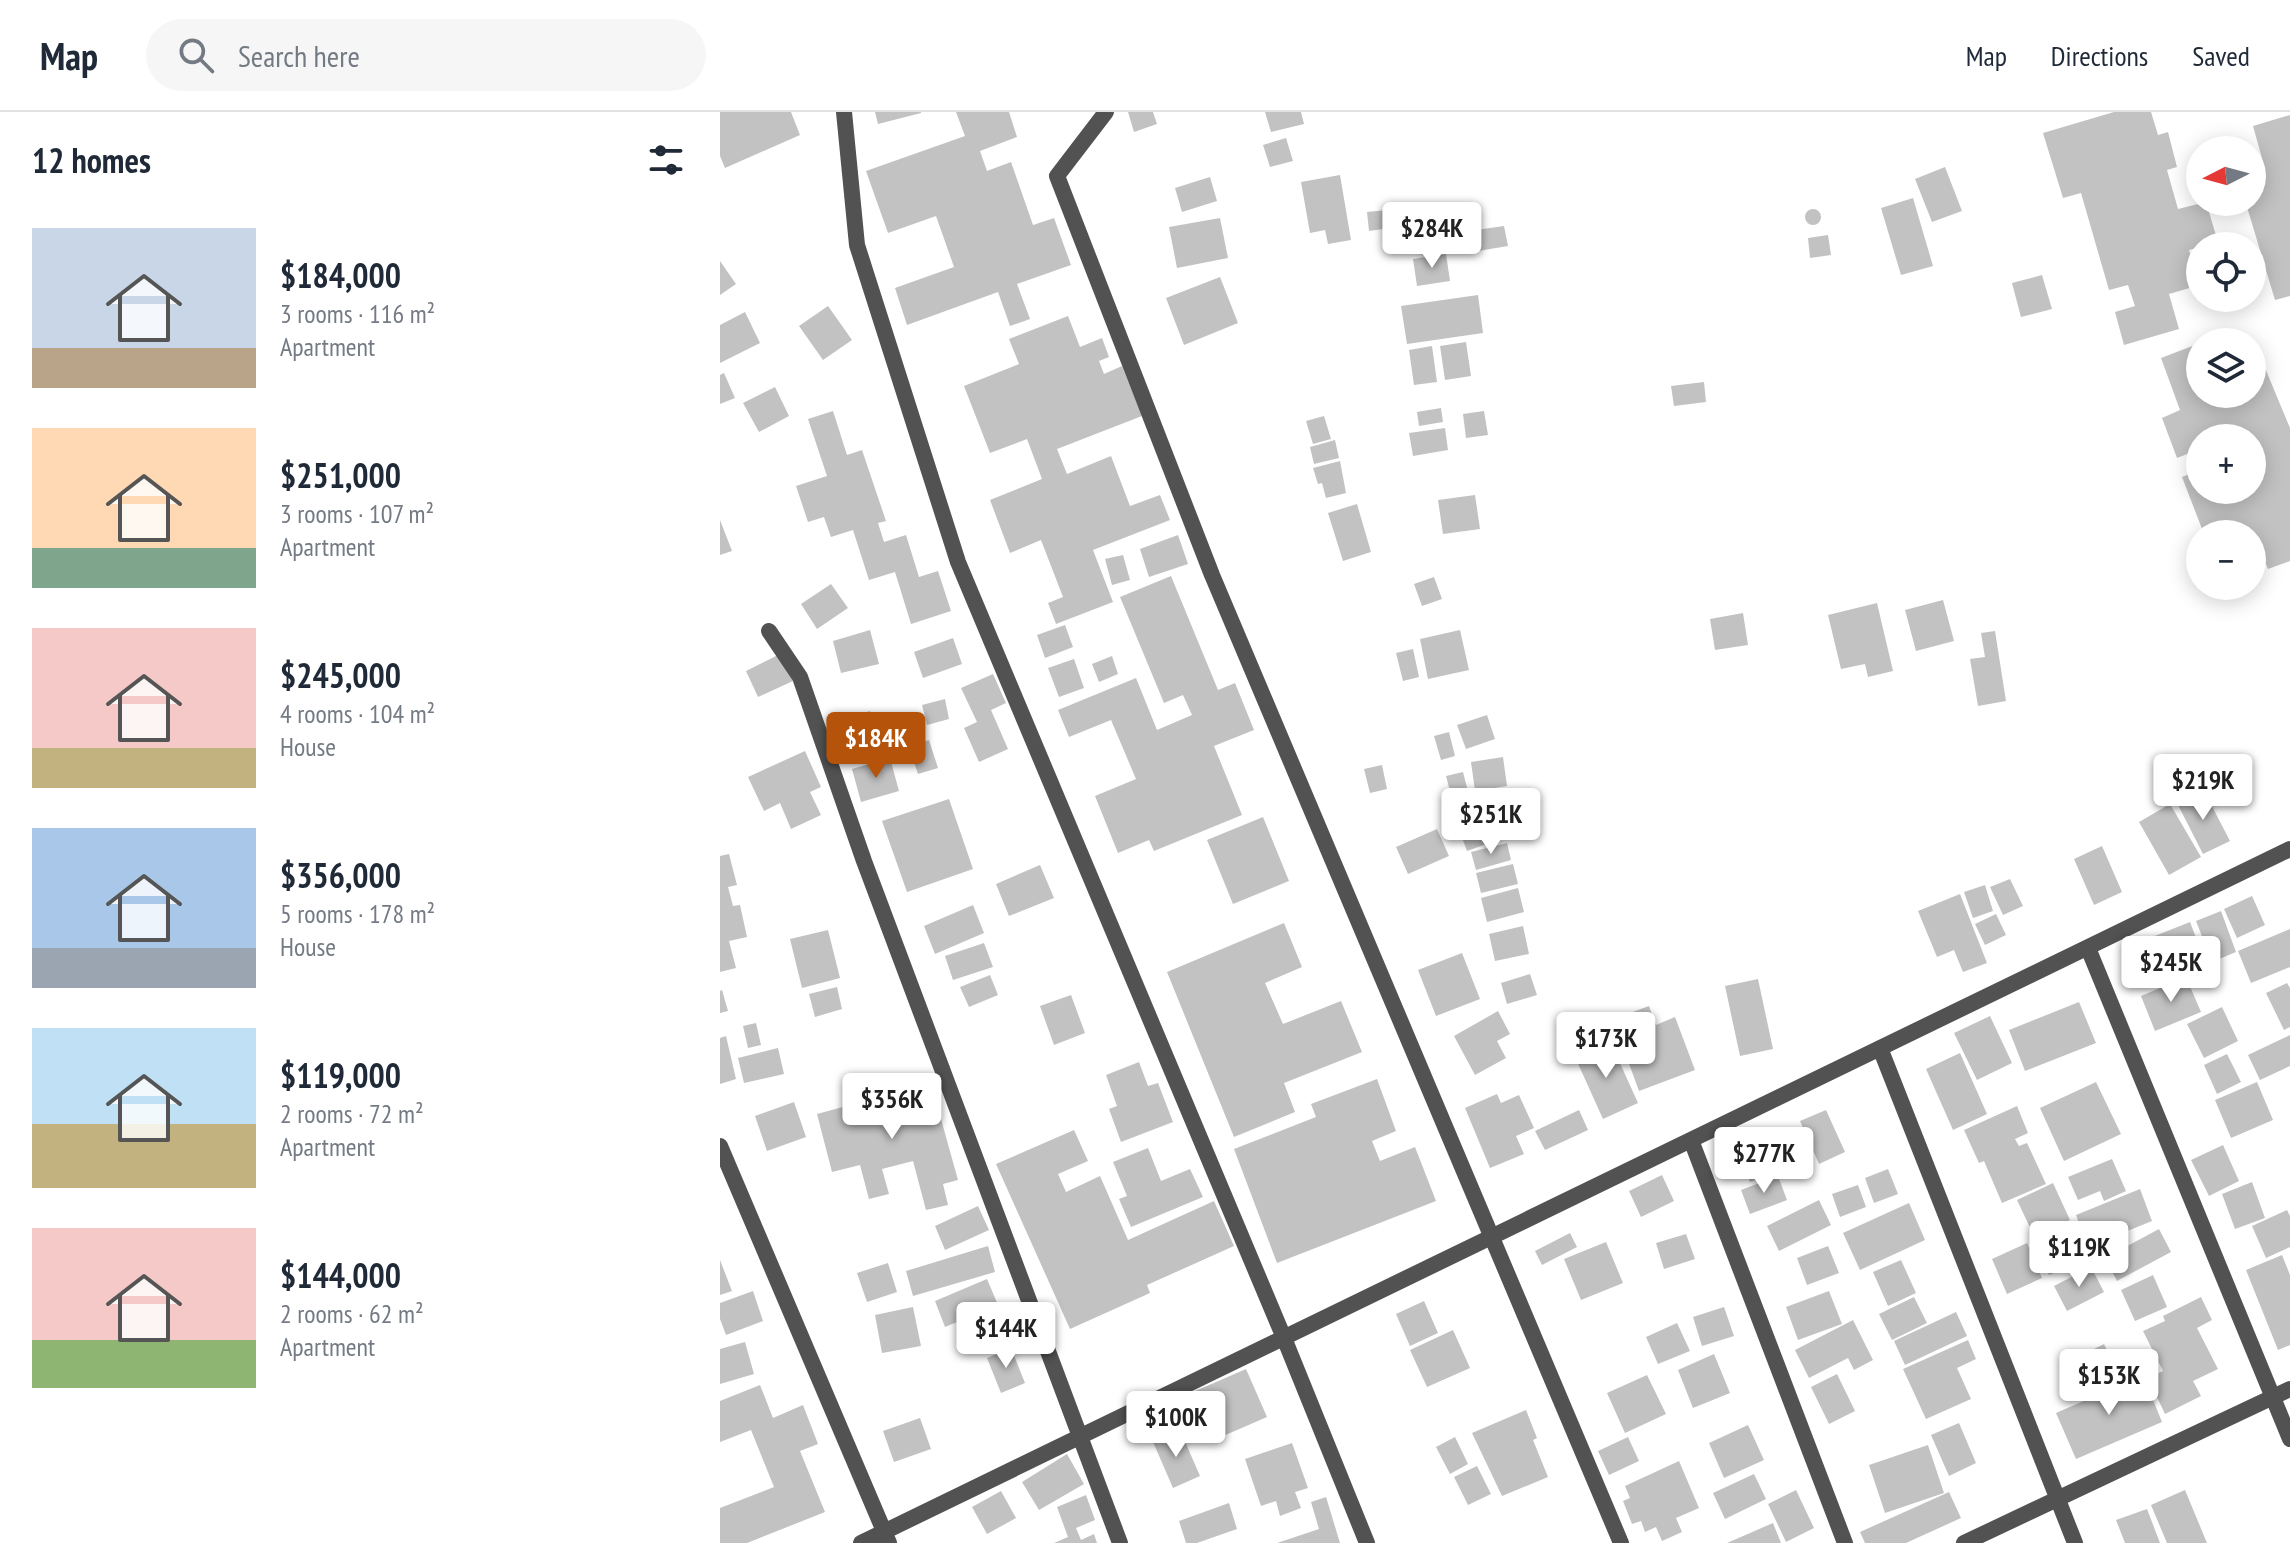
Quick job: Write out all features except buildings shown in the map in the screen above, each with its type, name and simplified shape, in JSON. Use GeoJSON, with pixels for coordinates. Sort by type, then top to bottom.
{"type":"FeatureCollection","features":[{"type":"Feature","properties":{"kind":"street"},"geometry":{"type":"LineString","coordinates":[[844,112],[857,245],[958,562],[1367,1543]]}},
{"type":"Feature","properties":{"kind":"street"},"geometry":{"type":"LineString","coordinates":[[1106,112],[1057,176],[1212,575],[1621,1543]]}},
{"type":"Feature","properties":{"kind":"street"},"geometry":{"type":"LineString","coordinates":[[769,631],[800,677],[864,861],[1120,1543]]}},
{"type":"Feature","properties":{"kind":"street"},"geometry":{"type":"LineString","coordinates":[[861,1543],[887,1537],[1079,1437],[2290,849]]}},
{"type":"Feature","properties":{"kind":"street"},"geometry":{"type":"LineString","coordinates":[[2088,948],[2290,1439]]}},
{"type":"Feature","properties":{"kind":"street"},"geometry":{"type":"LineString","coordinates":[[1880,1048],[2075,1543]]}},
{"type":"Feature","properties":{"kind":"street"},"geometry":{"type":"LineString","coordinates":[[1691,1140],[1845,1543]]}},
{"type":"Feature","properties":{"kind":"street"},"geometry":{"type":"LineString","coordinates":[[720,1146],[887,1537]]}},
{"type":"Feature","properties":{"kind":"street"},"geometry":{"type":"LineString","coordinates":[[1964,1543],[2290,1389]]}}]}
